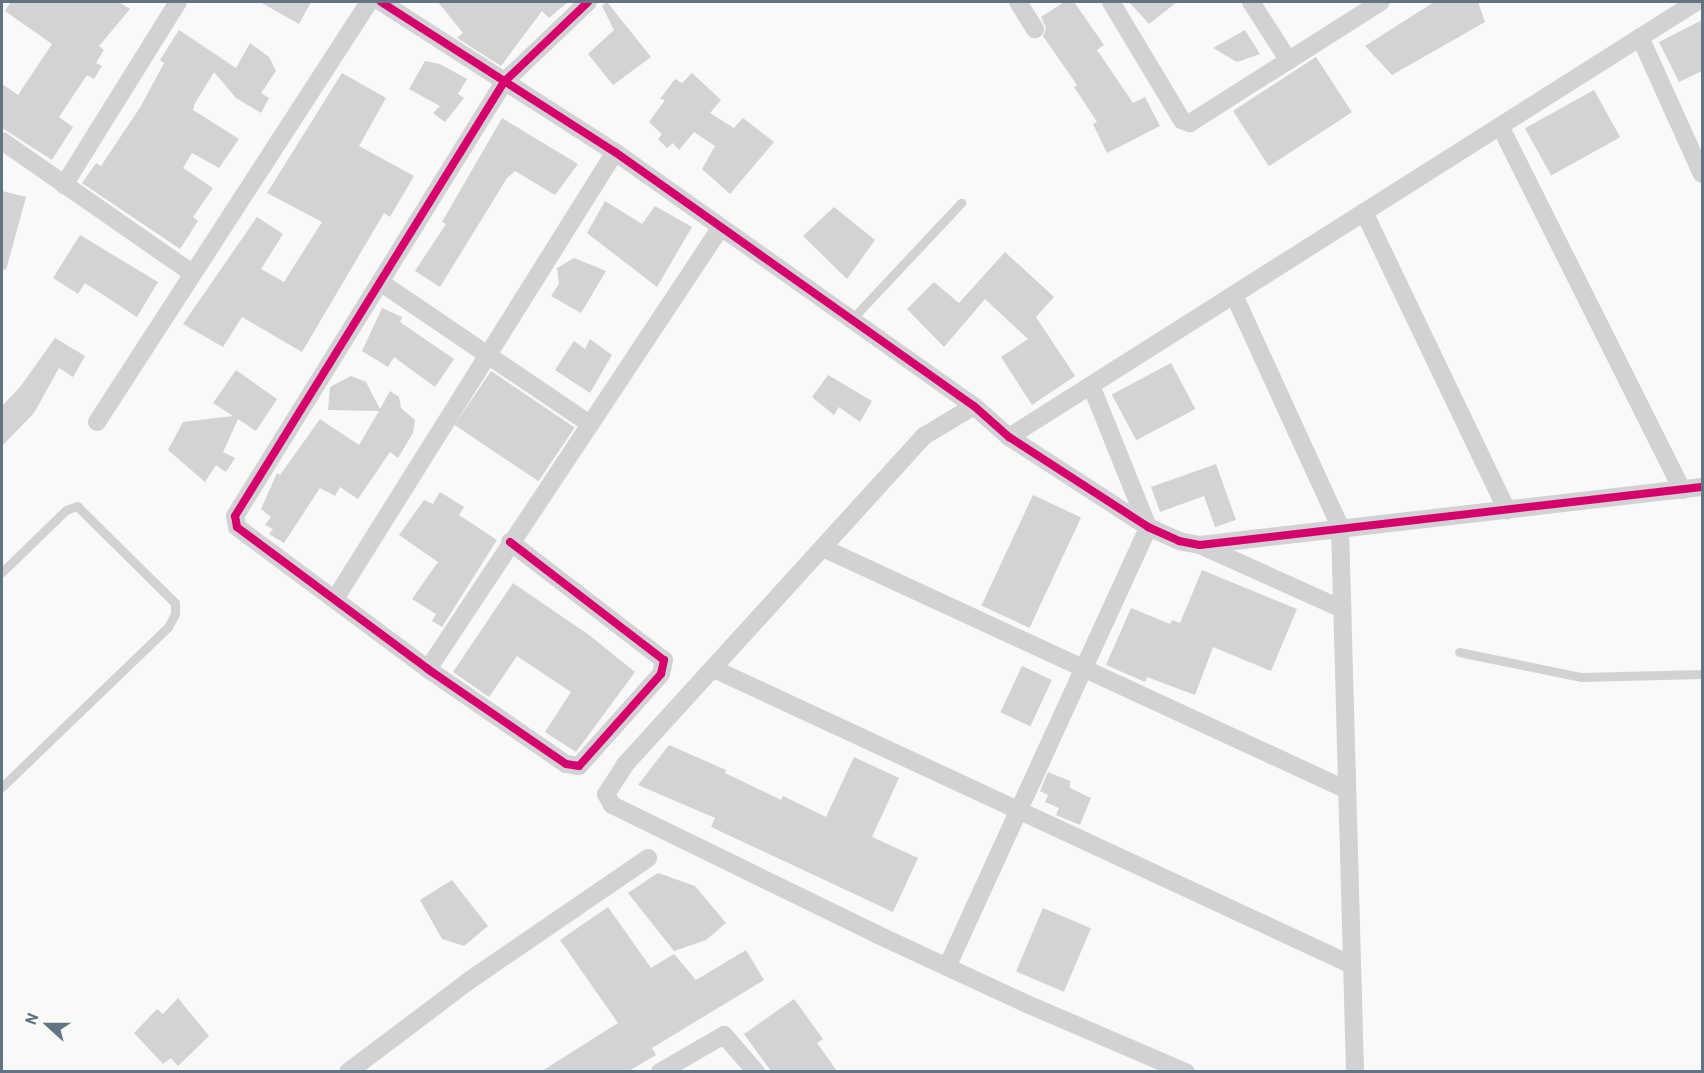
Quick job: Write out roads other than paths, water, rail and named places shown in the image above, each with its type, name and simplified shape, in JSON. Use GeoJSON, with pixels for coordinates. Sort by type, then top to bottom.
{"type":"FeatureCollection","features":[{"type":"Feature","properties":{"kind":"street"},"geometry":{"type":"LineString","coordinates":[[64,185],[178,2]]}},
{"type":"Feature","properties":{"kind":"street"},"geometry":{"type":"LineString","coordinates":[[97,423],[369,2]]}},
{"type":"Feature","properties":{"kind":"street"},"geometry":{"type":"LineString","coordinates":[[381,2],[615,152],[849,322],[974,406],[1009,437],[1148,528],[1179,541],[1200,545],[1342,609]]}},
{"type":"Feature","properties":{"kind":"street"},"geometry":{"type":"LineString","coordinates":[[510,542],[660,654],[664,660],[661,674],[584,763],[573,766],[428,669],[237,527],[235,516],[504,82],[588,2]]}},
{"type":"Feature","properties":{"kind":"street"},"geometry":{"type":"LineString","coordinates":[[1018,2],[1035,29]]}},
{"type":"Feature","properties":{"kind":"street"},"geometry":{"type":"LineString","coordinates":[[1112,2],[1186,123],[1195,122],[1381,2]]}},
{"type":"Feature","properties":{"kind":"street"},"geometry":{"type":"LineString","coordinates":[[1251,2],[1289,62]]}},
{"type":"Feature","properties":{"kind":"street"},"geometry":{"type":"LineString","coordinates":[[1009,437],[1696,2]]}},
{"type":"Feature","properties":{"kind":"street"},"geometry":{"type":"LineString","coordinates":[[1641,37],[1702,174]]}},
{"type":"Feature","properties":{"kind":"street"},"geometry":{"type":"LineString","coordinates":[[1500,126],[1682,490]]}},
{"type":"Feature","properties":{"kind":"street"},"geometry":{"type":"LineString","coordinates":[[2,141],[192,273]]}},
{"type":"Feature","properties":{"kind":"street"},"geometry":{"type":"LineString","coordinates":[[335,598],[615,152]]}},
{"type":"Feature","properties":{"kind":"street"},"geometry":{"type":"LineString","coordinates":[[1364,213],[1507,510]]}},
{"type":"Feature","properties":{"kind":"street"},"geometry":{"type":"LineString","coordinates":[[428,669],[510,542],[721,227]]}},
{"type":"Feature","properties":{"kind":"street"},"geometry":{"type":"LineString","coordinates":[[380,282],[489,353],[590,424]]}},
{"type":"Feature","properties":{"kind":"street"},"geometry":{"type":"LineString","coordinates":[[1234,295],[1340,527],[1355,1071]]}},
{"type":"Feature","properties":{"kind":"street"},"geometry":{"type":"LineString","coordinates":[[946,967],[1148,528],[1091,386]]}},
{"type":"Feature","properties":{"kind":"street"},"geometry":{"type":"LineString","coordinates":[[974,406],[924,436],[610,783],[606,794],[612,805],[946,967],[1186,1071]]}},
{"type":"Feature","properties":{"kind":"street"},"geometry":{"type":"LineString","coordinates":[[1200,545],[1340,527],[1702,487]]}},
{"type":"Feature","properties":{"kind":"street"},"geometry":{"type":"LineString","coordinates":[[823,548],[1347,790]]}},
{"type":"Feature","properties":{"kind":"street"},"geometry":{"type":"LineString","coordinates":[[714,669],[1352,965]]}},
{"type":"Feature","properties":{"kind":"street"},"geometry":{"type":"LineString","coordinates":[[348,1071],[470,980],[648,858]]}},
{"type":"Feature","properties":{"kind":"street"},"geometry":{"type":"LineString","coordinates":[[660,1071],[724,1035],[756,1071]]}},
{"type":"Feature","properties":{"kind":"lane"},"geometry":{"type":"LineString","coordinates":[[849,322],[961,204]]}},
{"type":"Feature","properties":{"kind":"lane"},"geometry":{"type":"LineString","coordinates":[[2,572],[66,510],[77,506],[174,603],[175,614],[168,627],[2,787]]}},
{"type":"Feature","properties":{"kind":"lane"},"geometry":{"type":"LineString","coordinates":[[1459,652],[1581,677],[1702,674]]}}]}
